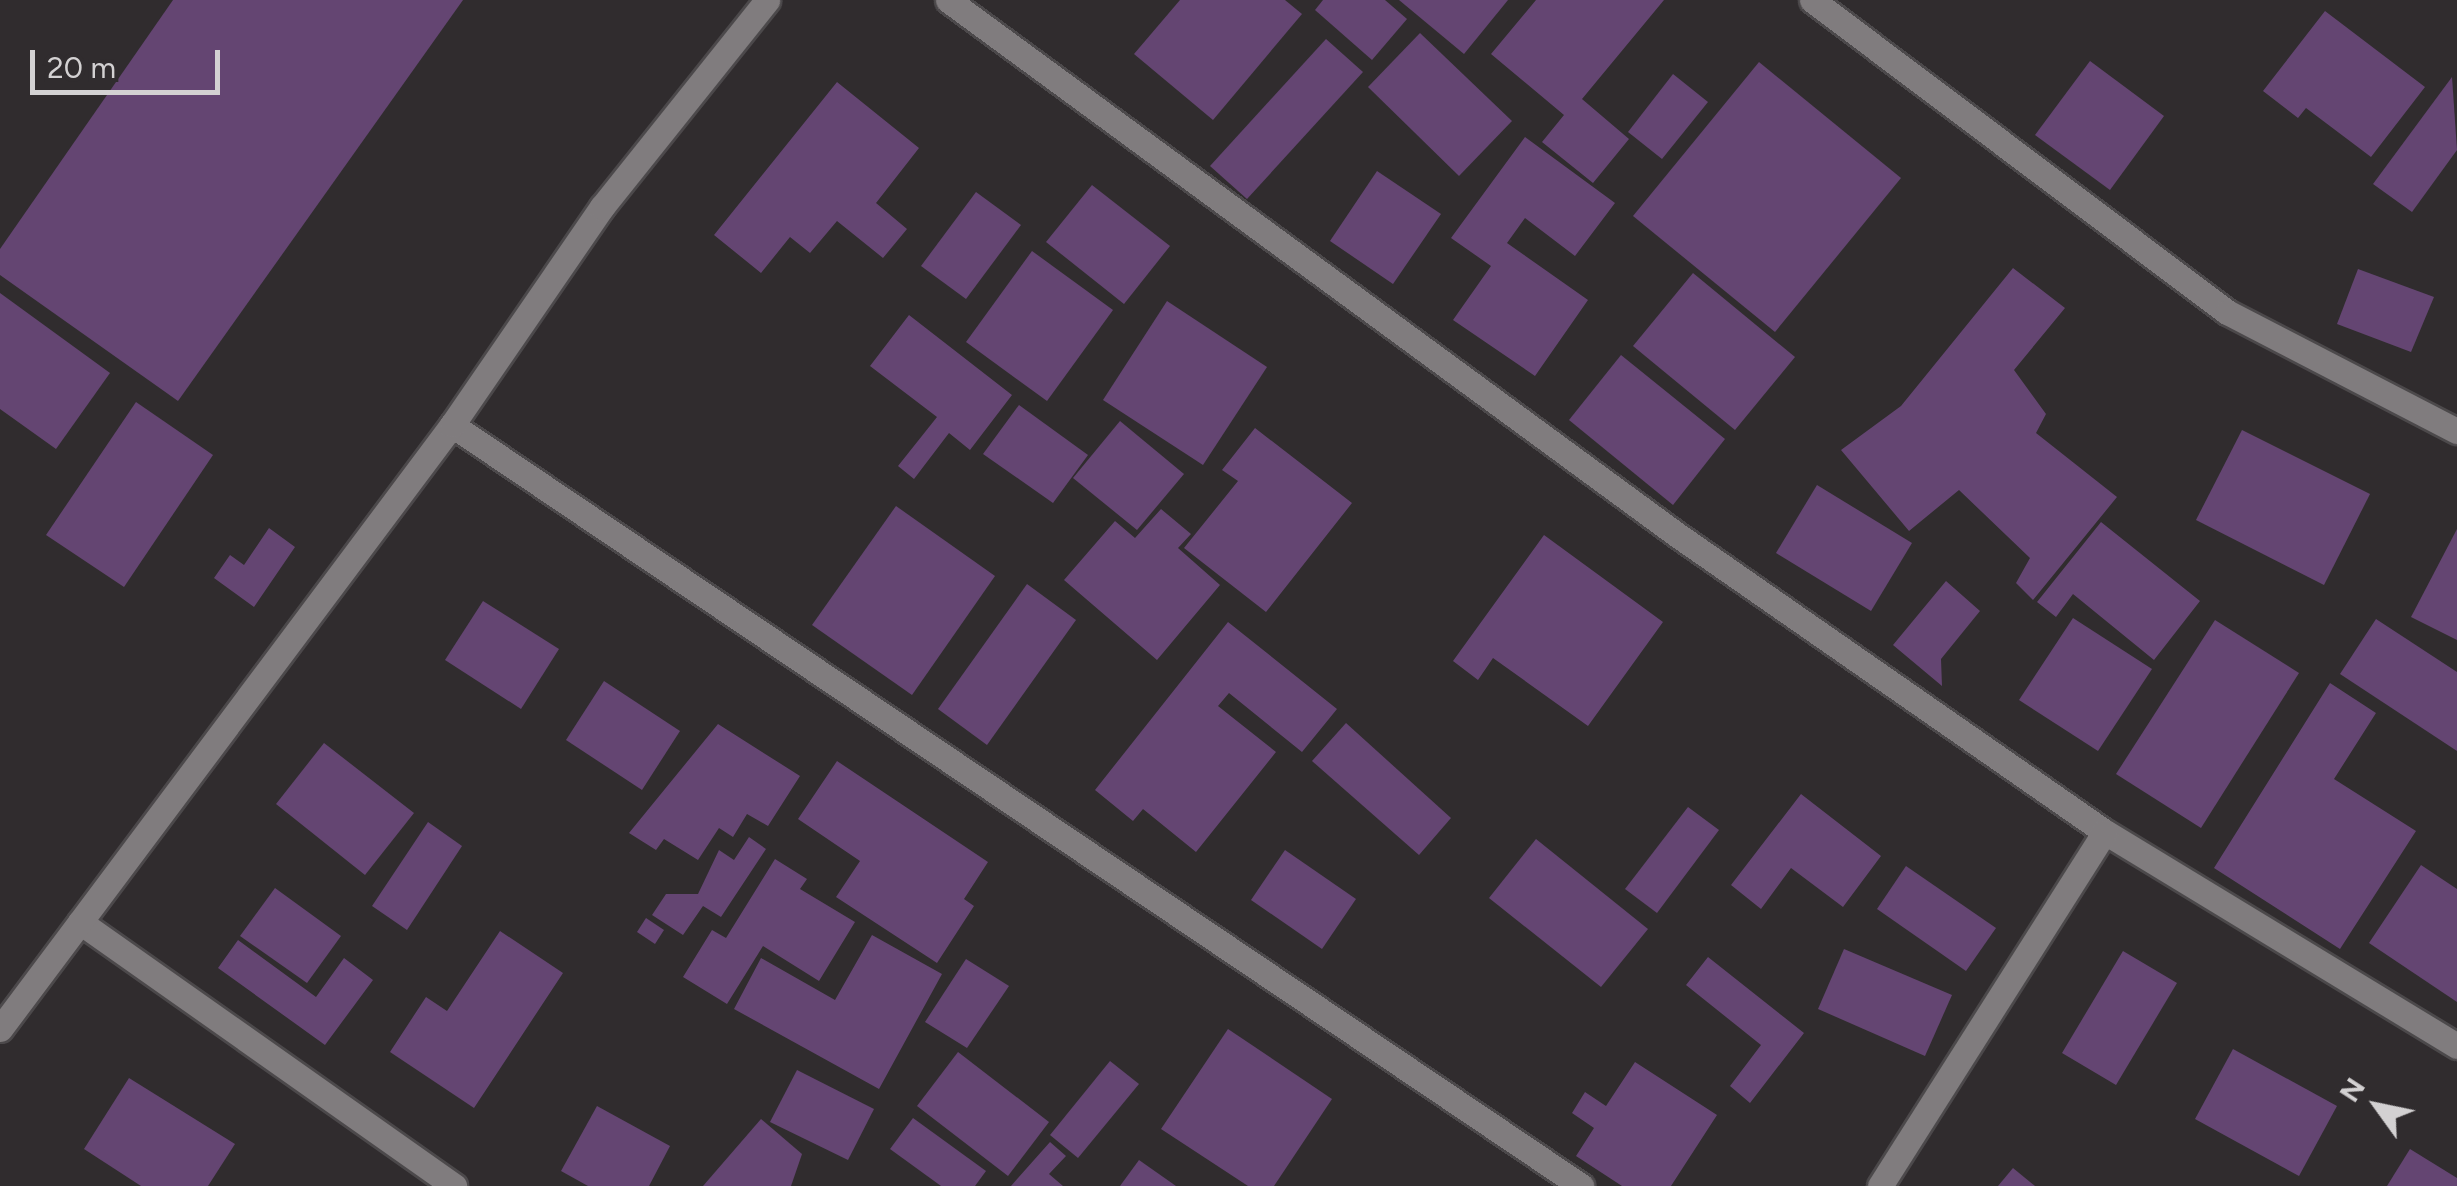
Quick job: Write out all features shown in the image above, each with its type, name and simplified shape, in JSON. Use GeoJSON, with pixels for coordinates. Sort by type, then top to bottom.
{"type":"FeatureCollection","features":[{"type":"Feature","properties":{"kind":"street"},"geometry":{"type":"LineString","coordinates":[[0,1028],[452,425],[602,207],[767,0]]}},
{"type":"Feature","properties":{"kind":"street"},"geometry":{"type":"LineString","coordinates":[[948,0],[1676,534],[2105,832],[2457,1046]]}},
{"type":"Feature","properties":{"kind":"street"},"geometry":{"type":"LineString","coordinates":[[1812,0],[2227,312],[2457,431]]}},
{"type":"Feature","properties":{"kind":"street"},"geometry":{"type":"LineString","coordinates":[[452,425],[1581,1186]]}},
{"type":"Feature","properties":{"kind":"street"},"geometry":{"type":"LineString","coordinates":[[1880,1186],[2105,832]]}},
{"type":"Feature","properties":{"kind":"street"},"geometry":{"type":"LineString","coordinates":[[80,922],[454,1186]]}},
{"type":"Feature","properties":{"kind":"building"},"geometry":{"type":"Polygon","coordinates":[[[173,0],[463,0],[178,401],[0,275],[0,249],[173,0]]]}},
{"type":"Feature","properties":{"kind":"building"},"geometry":{"type":"Polygon","coordinates":[[[1180,0],[1285,0],[1302,14],[1213,120],[1134,54],[1180,0]]]}},
{"type":"Feature","properties":{"kind":"building"},"geometry":{"type":"Polygon","coordinates":[[[1323,0],[1385,0],[1407,19],[1372,60],[1315,10],[1323,0]]]}},
{"type":"Feature","properties":{"kind":"building"},"geometry":{"type":"Polygon","coordinates":[[[1399,0],[1508,0],[1464,54],[1399,0]]]}},
{"type":"Feature","properties":{"kind":"building"},"geometry":{"type":"Polygon","coordinates":[[[1536,0],[1664,0],[1582,99],[1629,139],[1593,183],[1542,142],[1564,115],[1491,54],[1536,0]]]}},
{"type":"Feature","properties":{"kind":"building"},"geometry":{"type":"Polygon","coordinates":[[[2325,11],[2425,87],[2371,157],[2306,108],[2298,118],[2263,91],[2325,11]]]}},
{"type":"Feature","properties":{"kind":"building"},"geometry":{"type":"Polygon","coordinates":[[[1420,33],[1512,121],[1459,176],[1368,87],[1420,33]]]}},
{"type":"Feature","properties":{"kind":"building"},"geometry":{"type":"Polygon","coordinates":[[[1326,39],[1363,72],[1247,199],[1210,166],[1326,39]]]}},
{"type":"Feature","properties":{"kind":"building"},"geometry":{"type":"Polygon","coordinates":[[[2090,61],[2164,116],[2110,190],[2035,135],[2090,61]]]}},
{"type":"Feature","properties":{"kind":"building"},"geometry":{"type":"Polygon","coordinates":[[[1759,62],[1901,178],[1775,332],[1633,216],[1759,62]]]}},
{"type":"Feature","properties":{"kind":"building"},"geometry":{"type":"Polygon","coordinates":[[[1673,74],[1708,102],[1662,159],[1628,132],[1673,74]]]}},
{"type":"Feature","properties":{"kind":"building"},"geometry":{"type":"Polygon","coordinates":[[[2452,77],[2457,150],[2412,212],[2373,184],[2452,77]]]}},
{"type":"Feature","properties":{"kind":"building"},"geometry":{"type":"Polygon","coordinates":[[[837,82],[919,148],[876,203],[907,229],[883,258],[837,221],[810,253],[790,237],[761,273],[714,235],[837,82]]]}},
{"type":"Feature","properties":{"kind":"building"},"geometry":{"type":"Polygon","coordinates":[[[1525,137],[1615,203],[1575,256],[1525,218],[1507,243],[1588,300],[1535,376],[1453,320],[1491,266],[1451,238],[1525,137]]]}},
{"type":"Feature","properties":{"kind":"building"},"geometry":{"type":"Polygon","coordinates":[[[1377,171],[1441,214],[1393,284],[1330,241],[1377,171]]]}},
{"type":"Feature","properties":{"kind":"building"},"geometry":{"type":"Polygon","coordinates":[[[1092,185],[1170,246],[1124,304],[1046,242],[1092,185]]]}},
{"type":"Feature","properties":{"kind":"building"},"geometry":{"type":"Polygon","coordinates":[[[976,192],[1021,225],[966,299],[921,266],[976,192]]]}},
{"type":"Feature","properties":{"kind":"building"},"geometry":{"type":"Polygon","coordinates":[[[1032,251],[1113,310],[1047,401],[966,342],[1032,251]]]}},
{"type":"Feature","properties":{"kind":"building"},"geometry":{"type":"Polygon","coordinates":[[[2013,268],[2065,308],[2014,370],[2046,414],[2036,433],[2117,497],[2033,600],[2016,583],[2030,558],[1959,490],[1909,531],[1841,450],[1901,406],[2013,268]]]}},
{"type":"Feature","properties":{"kind":"building"},"geometry":{"type":"Polygon","coordinates":[[[2358,269],[2434,297],[2411,352],[2337,324],[2358,269]]]}},
{"type":"Feature","properties":{"kind":"building"},"geometry":{"type":"Polygon","coordinates":[[[1693,273],[1795,357],[1735,430],[1633,346],[1693,273]]]}},
{"type":"Feature","properties":{"kind":"building"},"geometry":{"type":"Polygon","coordinates":[[[0,293],[110,373],[56,449],[0,409],[0,293]]]}},
{"type":"Feature","properties":{"kind":"building"},"geometry":{"type":"Polygon","coordinates":[[[1167,301],[1267,367],[1203,465],[1103,400],[1167,301]]]}},
{"type":"Feature","properties":{"kind":"building"},"geometry":{"type":"Polygon","coordinates":[[[909,315],[1012,395],[970,450],[949,433],[914,479],[898,466],[937,417],[870,366],[909,315]]]}},
{"type":"Feature","properties":{"kind":"building"},"geometry":{"type":"Polygon","coordinates":[[[1621,355],[1725,439],[1673,505],[1569,420],[1621,355]]]}},
{"type":"Feature","properties":{"kind":"building"},"geometry":{"type":"Polygon","coordinates":[[[136,402],[213,455],[124,587],[46,535],[136,402]]]}},
{"type":"Feature","properties":{"kind":"building"},"geometry":{"type":"Polygon","coordinates":[[[1019,405],[1088,455],[1053,503],[983,454],[1019,405]]]}},
{"type":"Feature","properties":{"kind":"building"},"geometry":{"type":"Polygon","coordinates":[[[1120,421],[1184,474],[1137,530],[1073,478],[1120,421]]]}},
{"type":"Feature","properties":{"kind":"building"},"geometry":{"type":"Polygon","coordinates":[[[1255,428],[1352,503],[1266,612],[1184,548],[1238,481],[1222,470],[1255,428]]]}},
{"type":"Feature","properties":{"kind":"building"},"geometry":{"type":"Polygon","coordinates":[[[2242,430],[2370,494],[2324,585],[2196,520],[2242,430]]]}},
{"type":"Feature","properties":{"kind":"building"},"geometry":{"type":"Polygon","coordinates":[[[1817,485],[1912,543],[1871,611],[1776,553],[1817,485]]]}},
{"type":"Feature","properties":{"kind":"building"},"geometry":{"type":"Polygon","coordinates":[[[896,506],[995,576],[912,695],[812,625],[896,506]]]}},
{"type":"Feature","properties":{"kind":"building"},"geometry":{"type":"Polygon","coordinates":[[[1161,509],[1191,534],[1178,548],[1220,585],[1157,660],[1064,580],[1115,521],[1135,538],[1161,509]]]}},
{"type":"Feature","properties":{"kind":"building"},"geometry":{"type":"Polygon","coordinates":[[[2101,522],[2200,601],[2154,660],[2073,594],[2056,617],[2037,602],[2101,522]]]}},
{"type":"Feature","properties":{"kind":"building"},"geometry":{"type":"Polygon","coordinates":[[[269,528],[295,547],[254,607],[214,578],[230,555],[244,565],[269,528]]]}},
{"type":"Feature","properties":{"kind":"building"},"geometry":{"type":"Polygon","coordinates":[[[2457,529],[2457,640],[2411,617],[2457,529]]]}},
{"type":"Feature","properties":{"kind":"building"},"geometry":{"type":"Polygon","coordinates":[[[1544,535],[1663,622],[1588,726],[1493,658],[1478,680],[1453,661],[1544,535]]]}},
{"type":"Feature","properties":{"kind":"building"},"geometry":{"type":"Polygon","coordinates":[[[1946,581],[1980,611],[1941,659],[1942,686],[1893,645],[1946,581]]]}},
{"type":"Feature","properties":{"kind":"building"},"geometry":{"type":"Polygon","coordinates":[[[1027,584],[1076,620],[987,745],[938,709],[1027,584]]]}},
{"type":"Feature","properties":{"kind":"building"},"geometry":{"type":"Polygon","coordinates":[[[483,601],[559,649],[521,709],[445,660],[483,601]]]}},
{"type":"Feature","properties":{"kind":"building"},"geometry":{"type":"Polygon","coordinates":[[[2073,618],[2152,669],[2098,751],[2019,700],[2073,618]]]}},
{"type":"Feature","properties":{"kind":"building"},"geometry":{"type":"Polygon","coordinates":[[[2376,619],[2457,672],[2457,751],[2340,674],[2376,619]]]}},
{"type":"Feature","properties":{"kind":"building"},"geometry":{"type":"Polygon","coordinates":[[[2215,620],[2299,673],[2201,828],[2116,774],[2215,620]]]}},
{"type":"Feature","properties":{"kind":"building"},"geometry":{"type":"Polygon","coordinates":[[[1228,622],[1337,709],[1302,752],[1229,693],[1218,706],[1276,752],[1196,852],[1143,809],[1133,821],[1095,790],[1228,622]]]}},
{"type":"Feature","properties":{"kind":"building"},"geometry":{"type":"Polygon","coordinates":[[[604,681],[680,731],[642,790],[566,740],[604,681]]]}},
{"type":"Feature","properties":{"kind":"building"},"geometry":{"type":"Polygon","coordinates":[[[2330,683],[2376,713],[2334,779],[2416,831],[2340,949],[2214,868],[2330,683]]]}},
{"type":"Feature","properties":{"kind":"building"},"geometry":{"type":"Polygon","coordinates":[[[1346,723],[1451,818],[1419,855],[1312,761],[1346,723]]]}},
{"type":"Feature","properties":{"kind":"building"},"geometry":{"type":"Polygon","coordinates":[[[718,724],[800,776],[768,826],[747,814],[733,837],[719,828],[698,860],[664,839],[656,850],[629,833],[718,724]]]}},
{"type":"Feature","properties":{"kind":"building"},"geometry":{"type":"Polygon","coordinates":[[[324,743],[414,813],[365,875],[276,804],[324,743]]]}},
{"type":"Feature","properties":{"kind":"building"},"geometry":{"type":"Polygon","coordinates":[[[837,761],[988,862],[964,899],[974,906],[937,963],[836,897],[860,861],[798,819],[837,761]]]}},
{"type":"Feature","properties":{"kind":"building"},"geometry":{"type":"Polygon","coordinates":[[[1801,794],[1881,856],[1843,907],[1791,868],[1761,909],[1731,885],[1801,794]]]}},
{"type":"Feature","properties":{"kind":"building"},"geometry":{"type":"Polygon","coordinates":[[[1688,807],[1719,830],[1657,913],[1625,889],[1688,807]]]}},
{"type":"Feature","properties":{"kind":"building"},"geometry":{"type":"Polygon","coordinates":[[[428,822],[462,846],[407,930],[372,906],[428,822]]]}},
{"type":"Feature","properties":{"kind":"building"},"geometry":{"type":"Polygon","coordinates":[[[749,837],[766,849],[721,917],[703,906],[683,935],[652,915],[666,894],[698,894],[719,850],[734,860],[749,837]]]}},
{"type":"Feature","properties":{"kind":"building"},"geometry":{"type":"Polygon","coordinates":[[[1536,839],[1648,929],[1601,987],[1489,898],[1536,839]]]}},
{"type":"Feature","properties":{"kind":"building"},"geometry":{"type":"Polygon","coordinates":[[[1285,850],[1356,899],[1322,949],[1251,900],[1285,850]]]}},
{"type":"Feature","properties":{"kind":"building"},"geometry":{"type":"Polygon","coordinates":[[[775,859],[807,879],[800,889],[855,922],[819,981],[763,946],[727,1004],[683,977],[712,930],[726,938],[775,859]]]}},
{"type":"Feature","properties":{"kind":"building"},"geometry":{"type":"Polygon","coordinates":[[[2421,865],[2457,889],[2457,1002],[2369,943],[2421,865]]]}},
{"type":"Feature","properties":{"kind":"building"},"geometry":{"type":"Polygon","coordinates":[[[1906,866],[1996,928],[1966,971],[1877,909],[1906,866]]]}},
{"type":"Feature","properties":{"kind":"building"},"geometry":{"type":"Polygon","coordinates":[[[275,888],[341,936],[307,983],[240,936],[275,888]]]}},
{"type":"Feature","properties":{"kind":"building"},"geometry":{"type":"Polygon","coordinates":[[[646,918],[664,930],[655,944],[637,932],[646,918]]]}},
{"type":"Feature","properties":{"kind":"building"},"geometry":{"type":"Polygon","coordinates":[[[500,931],[563,973],[474,1108],[390,1052],[426,997],[447,1011],[500,931]]]}},
{"type":"Feature","properties":{"kind":"building"},"geometry":{"type":"Polygon","coordinates":[[[872,935],[942,974],[879,1089],[734,1009],[761,958],[835,1000],[872,935]]]}},
{"type":"Feature","properties":{"kind":"building"},"geometry":{"type":"Polygon","coordinates":[[[238,940],[316,997],[344,958],[373,980],[325,1045],[218,968],[238,940]]]}},
{"type":"Feature","properties":{"kind":"building"},"geometry":{"type":"Polygon","coordinates":[[[1844,949],[1952,995],[1925,1056],[1818,1009],[1844,949]]]}},
{"type":"Feature","properties":{"kind":"building"},"geometry":{"type":"Polygon","coordinates":[[[2123,951],[2177,983],[2116,1085],[2062,1053],[2123,951]]]}},
{"type":"Feature","properties":{"kind":"building"},"geometry":{"type":"Polygon","coordinates":[[[1708,957],[1804,1033],[1750,1103],[1730,1086],[1761,1045],[1686,985],[1708,957]]]}},
{"type":"Feature","properties":{"kind":"building"},"geometry":{"type":"Polygon","coordinates":[[[966,959],[1009,986],[967,1048],[925,1022],[966,959]]]}},
{"type":"Feature","properties":{"kind":"building"},"geometry":{"type":"Polygon","coordinates":[[[1228,1029],[1332,1099],[1274,1186],[1248,1186],[1161,1129],[1228,1029]]]}},
{"type":"Feature","properties":{"kind":"building"},"geometry":{"type":"Polygon","coordinates":[[[2233,1049],[2337,1106],[2299,1176],[2195,1119],[2233,1049]]]}},
{"type":"Feature","properties":{"kind":"building"},"geometry":{"type":"Polygon","coordinates":[[[958,1052],[1049,1122],[1008,1176],[917,1106],[958,1052]]]}},
{"type":"Feature","properties":{"kind":"building"},"geometry":{"type":"Polygon","coordinates":[[[1110,1061],[1139,1084],[1078,1158],[1050,1135],[1110,1061]]]}},
{"type":"Feature","properties":{"kind":"building"},"geometry":{"type":"Polygon","coordinates":[[[1635,1062],[1717,1115],[1671,1186],[1622,1186],[1576,1156],[1594,1128],[1572,1113],[1585,1092],[1606,1106],[1635,1062]]]}},
{"type":"Feature","properties":{"kind":"building"},"geometry":{"type":"Polygon","coordinates":[[[797,1070],[874,1109],[848,1160],[770,1122],[797,1070]]]}},
{"type":"Feature","properties":{"kind":"building"},"geometry":{"type":"Polygon","coordinates":[[[129,1078],[235,1144],[208,1186],[141,1186],[84,1149],[129,1078]]]}},
{"type":"Feature","properties":{"kind":"building"},"geometry":{"type":"Polygon","coordinates":[[[597,1106],[670,1146],[649,1186],[588,1186],[561,1171],[597,1106]]]}},
{"type":"Feature","properties":{"kind":"building"},"geometry":{"type":"Polygon","coordinates":[[[913,1118],[986,1171],[975,1186],[941,1186],[890,1149],[913,1118]]]}},
{"type":"Feature","properties":{"kind":"building"},"geometry":{"type":"Polygon","coordinates":[[[761,1119],[802,1154],[791,1186],[703,1186],[761,1119]]]}},
{"type":"Feature","properties":{"kind":"building"},"geometry":{"type":"Polygon","coordinates":[[[1050,1142],[1066,1156],[1049,1174],[1063,1186],[1011,1186],[1050,1142]]]}},
{"type":"Feature","properties":{"kind":"building"},"geometry":{"type":"Polygon","coordinates":[[[2410,1149],[2457,1178],[2457,1186],[2387,1186],[2410,1149]]]}},
{"type":"Feature","properties":{"kind":"building"},"geometry":{"type":"Polygon","coordinates":[[[1139,1160],[1176,1186],[1120,1186],[1139,1160]]]}},
{"type":"Feature","properties":{"kind":"building"},"geometry":{"type":"Polygon","coordinates":[[[2013,1168],[2035,1186],[1998,1186],[2013,1168]]]}}]}
